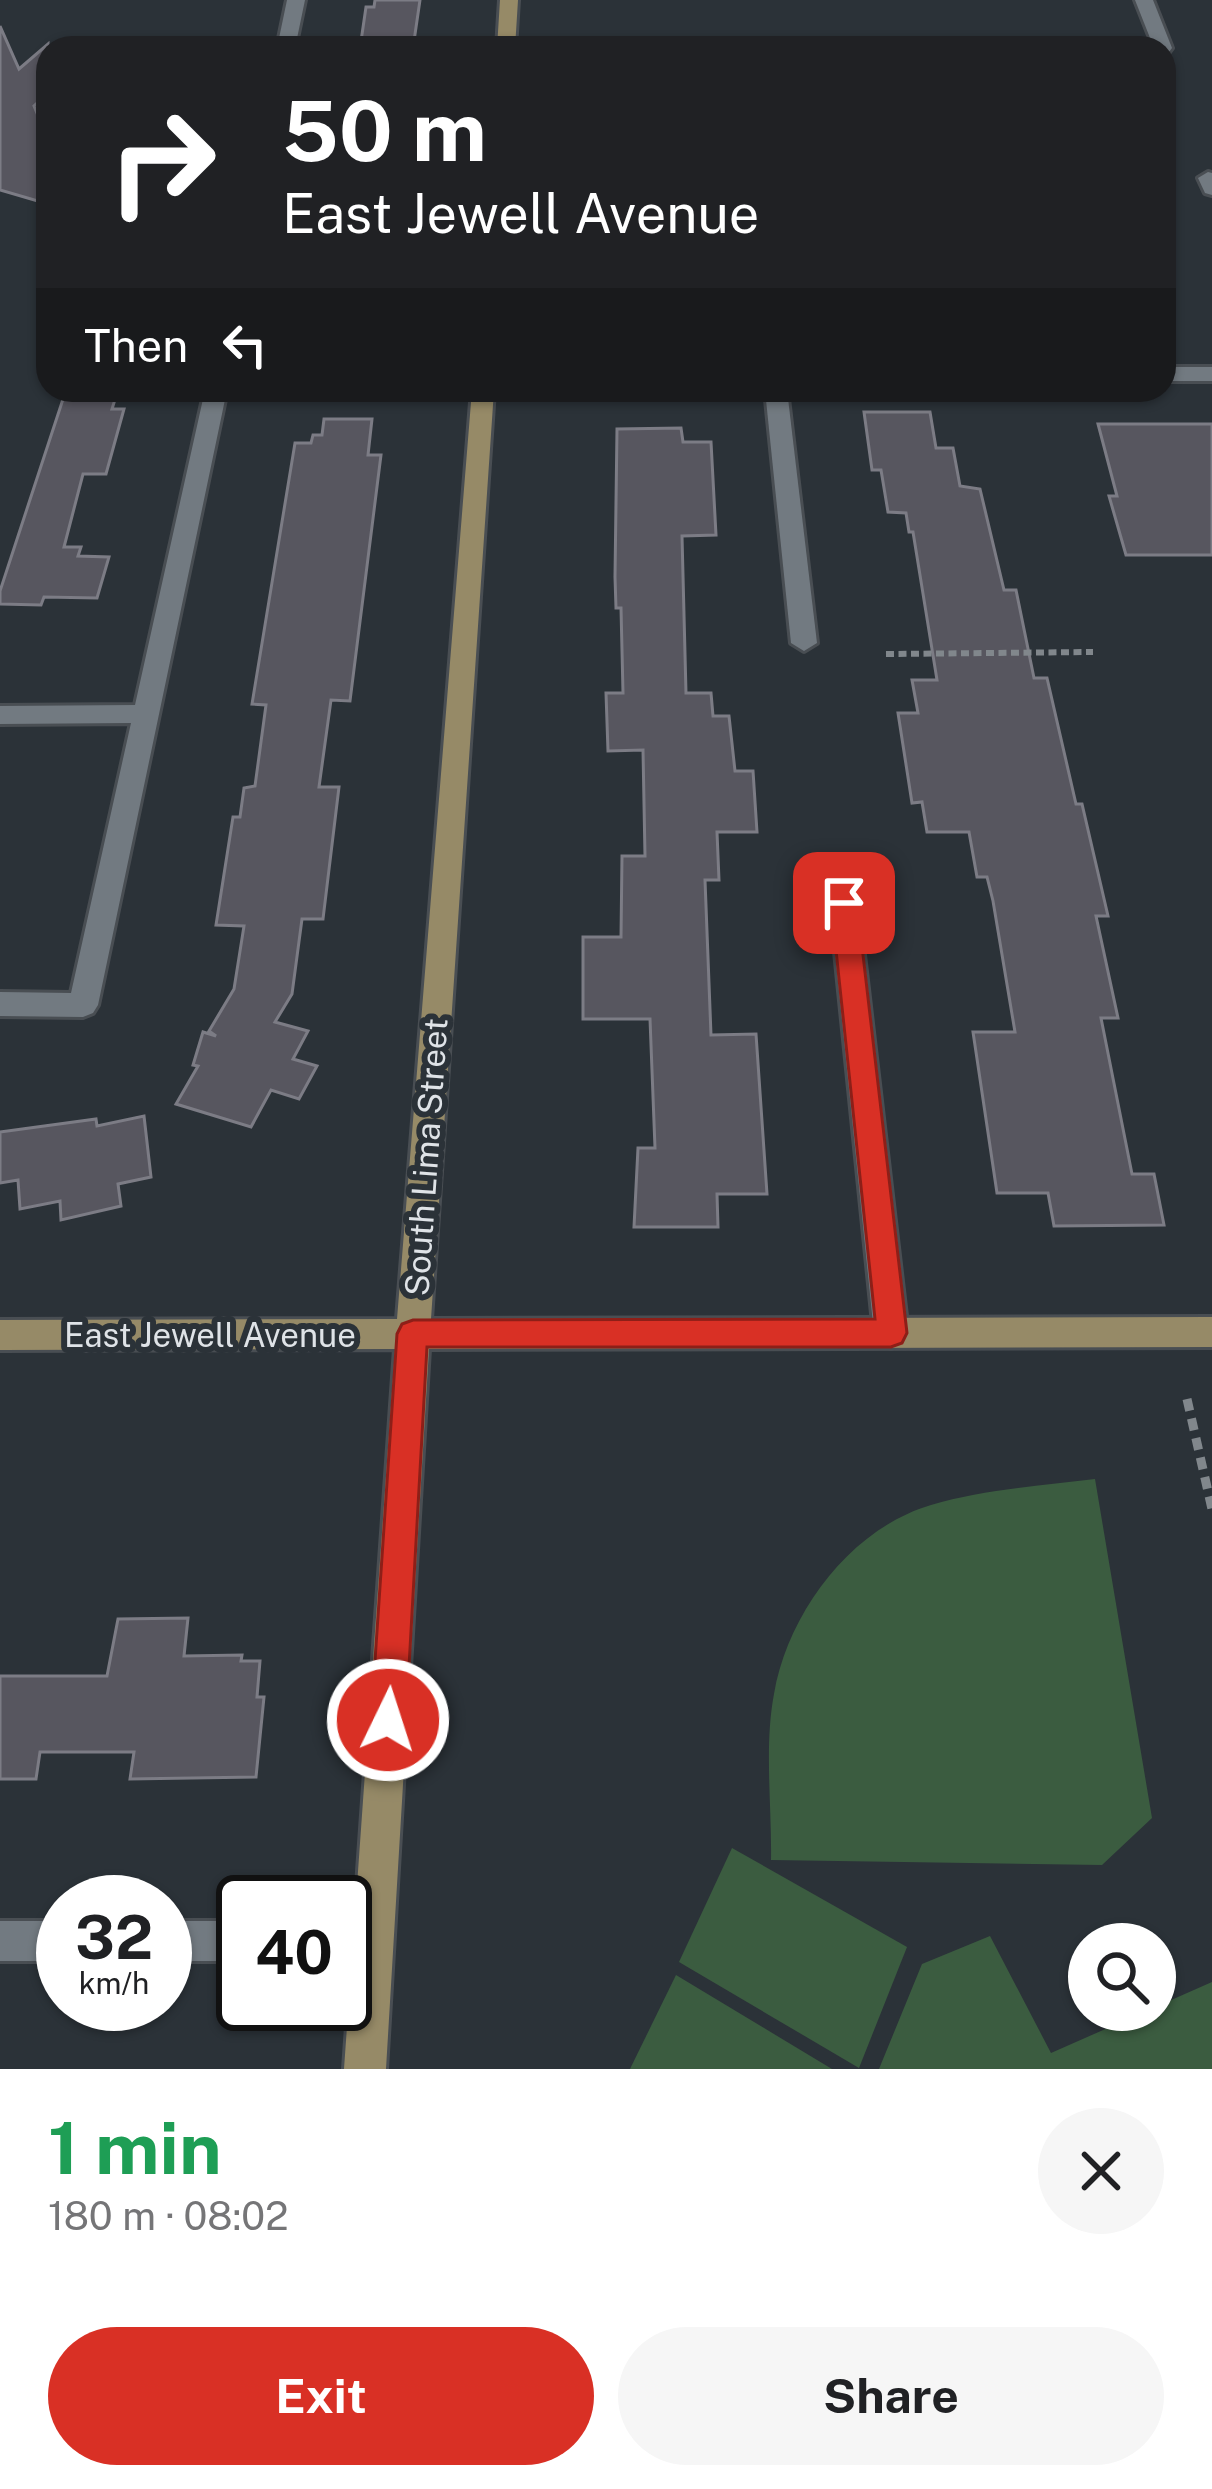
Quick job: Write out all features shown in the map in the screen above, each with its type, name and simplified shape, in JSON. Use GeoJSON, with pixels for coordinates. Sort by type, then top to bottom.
{"type":"FeatureCollection","features":[{"type":"Feature","properties":{"kind":"street"},"geometry":{"type":"LineString","coordinates":[[288,36],[296,0]]}},
{"type":"Feature","properties":{"kind":"street"},"geometry":{"type":"LineString","coordinates":[[507,36],[509,0]]}},
{"type":"Feature","properties":{"kind":"street"},"geometry":{"type":"LineString","coordinates":[[1144,0],[1158,36]]}},
{"type":"Feature","properties":{"kind":"street"},"geometry":{"type":"LineString","coordinates":[[1176,374],[1212,374]]}},
{"type":"Feature","properties":{"kind":"street"},"geometry":{"type":"LineString","coordinates":[[0,1004],[83,1005],[213,402]]}},
{"type":"Feature","properties":{"kind":"street","name":"South Lima Street"},"geometry":{"type":"LineString","coordinates":[[366,1875],[413,1334],[482,402]]}},
{"type":"Feature","properties":{"kind":"street"},"geometry":{"type":"LineString","coordinates":[[777,402],[804,643]]}},
{"type":"Feature","properties":{"kind":"street"},"geometry":{"type":"LineString","coordinates":[[0,715],[144,714]]}},
{"type":"Feature","properties":{"kind":"street"},"geometry":{"type":"LineString","coordinates":[[844,903],[891,1333]]}},
{"type":"Feature","properties":{"kind":"street","name":"East Jewell Avenue"},"geometry":{"type":"LineString","coordinates":[[0,1335],[1212,1332]]}},
{"type":"Feature","properties":{"kind":"street"},"geometry":{"type":"LineString","coordinates":[[0,1941],[36,1941]]}},
{"type":"Feature","properties":{"kind":"street","name":"South Lima Street"},"geometry":{"type":"LineString","coordinates":[[364,2031],[365,2069]]}},
{"type":"Feature","properties":{"kind":"path"},"geometry":{"type":"LineString","coordinates":[[886,653],[1093,652]]}},
{"type":"Feature","properties":{"kind":"path"},"geometry":{"type":"LineString","coordinates":[[1187,1399],[1212,1509]]}},
{"type":"Feature","properties":{"kind":"green space"},"geometry":{"type":"Polygon","coordinates":[[[1095,1479],[1152,1818],[1102,1865],[771,1860],[769,1755],[774,1694],[793,1634],[827,1578],[874,1533],[931,1505],[1095,1479]]]}},
{"type":"Feature","properties":{"kind":"green space"},"geometry":{"type":"Polygon","coordinates":[[[732,1848],[907,1947],[859,2068],[679,1962],[732,1848]]]}},
{"type":"Feature","properties":{"kind":"green space"},"geometry":{"type":"Polygon","coordinates":[[[990,1936],[1051,2053],[1101,2031],[1176,2031],[1176,1998],[1212,1982],[1212,2069],[879,2069],[922,1964],[990,1936]]]}},
{"type":"Feature","properties":{"kind":"green space"},"geometry":{"type":"Polygon","coordinates":[[[676,1975],[832,2069],[630,2069],[676,1975]]]}},
{"type":"Feature","properties":{"kind":"building"},"geometry":{"type":"Polygon","coordinates":[[[375,0],[420,0],[415,36],[362,36],[366,7],[374,7],[375,0]]]}},
{"type":"Feature","properties":{"kind":"building"},"geometry":{"type":"Polygon","coordinates":[[[0,26],[19,69],[36,54],[36,200],[0,190],[0,26]]]}},
{"type":"Feature","properties":{"kind":"building"},"geometry":{"type":"Polygon","coordinates":[[[62,402],[114,402],[112,409],[124,409],[106,474],[83,474],[64,547],[81,547],[78,556],[109,557],[97,598],[44,597],[41,605],[0,604],[0,591],[62,402]]]}},
{"type":"Feature","properties":{"kind":"building"},"geometry":{"type":"Polygon","coordinates":[[[864,412],[930,412],[936,448],[953,448],[960,486],[980,489],[1004,590],[1016,590],[1034,678],[1047,678],[1076,804],[1082,804],[1108,916],[1096,916],[1118,1018],[1101,1018],[1132,1174],[1154,1174],[1164,1225],[1054,1226],[1048,1193],[997,1193],[973,1032],[1015,1032],[993,901],[987,877],[977,877],[969,832],[927,832],[922,802],[912,803],[898,713],[918,713],[912,680],[937,680],[913,532],[909,532],[906,513],[888,512],[881,470],[872,470],[864,412]]]}},
{"type":"Feature","properties":{"kind":"building"},"geometry":{"type":"Polygon","coordinates":[[[324,419],[372,419],[368,455],[381,455],[350,701],[331,700],[319,787],[339,787],[323,919],[302,919],[292,994],[275,1022],[308,1031],[293,1059],[317,1066],[299,1099],[271,1090],[251,1127],[176,1104],[198,1066],[193,1065],[203,1032],[216,1036],[209,1031],[234,989],[244,926],[216,925],[233,817],[240,817],[244,788],[255,786],[266,705],[252,704],[295,443],[311,443],[313,435],[322,435],[324,419]]]}},
{"type":"Feature","properties":{"kind":"building"},"geometry":{"type":"Polygon","coordinates":[[[1098,424],[1212,424],[1212,555],[1126,555],[1109,496],[1117,496],[1098,424]]]}},
{"type":"Feature","properties":{"kind":"building"},"geometry":{"type":"Polygon","coordinates":[[[681,428],[683,442],[711,442],[716,535],[682,536],[686,693],[711,693],[713,716],[729,716],[735,771],[753,771],[757,832],[717,832],[719,880],[705,880],[711,1035],[756,1034],[767,1194],[717,1194],[718,1227],[634,1227],[638,1148],[655,1148],[650,1019],[583,1019],[583,937],[621,937],[622,856],[645,856],[643,750],[608,751],[606,693],[623,693],[621,608],[616,608],[615,577],[617,429],[681,428]]]}},
{"type":"Feature","properties":{"kind":"building"},"geometry":{"type":"Polygon","coordinates":[[[144,1116],[151,1177],[118,1184],[121,1206],[61,1220],[60,1201],[20,1209],[18,1180],[0,1183],[0,1132],[96,1119],[97,1126],[144,1116]]]}},
{"type":"Feature","properties":{"kind":"building"},"geometry":{"type":"Polygon","coordinates":[[[188,1618],[184,1656],[242,1655],[241,1661],[260,1661],[257,1697],[264,1697],[256,1777],[130,1779],[134,1752],[40,1752],[36,1779],[0,1779],[0,1676],[107,1676],[118,1619],[188,1618]]]}},
{"type":"Feature","properties":{"kind":"route"},"geometry":{"type":"LineString","coordinates":[[388,1720],[413,1334],[891,1333],[844,903]]}}]}
